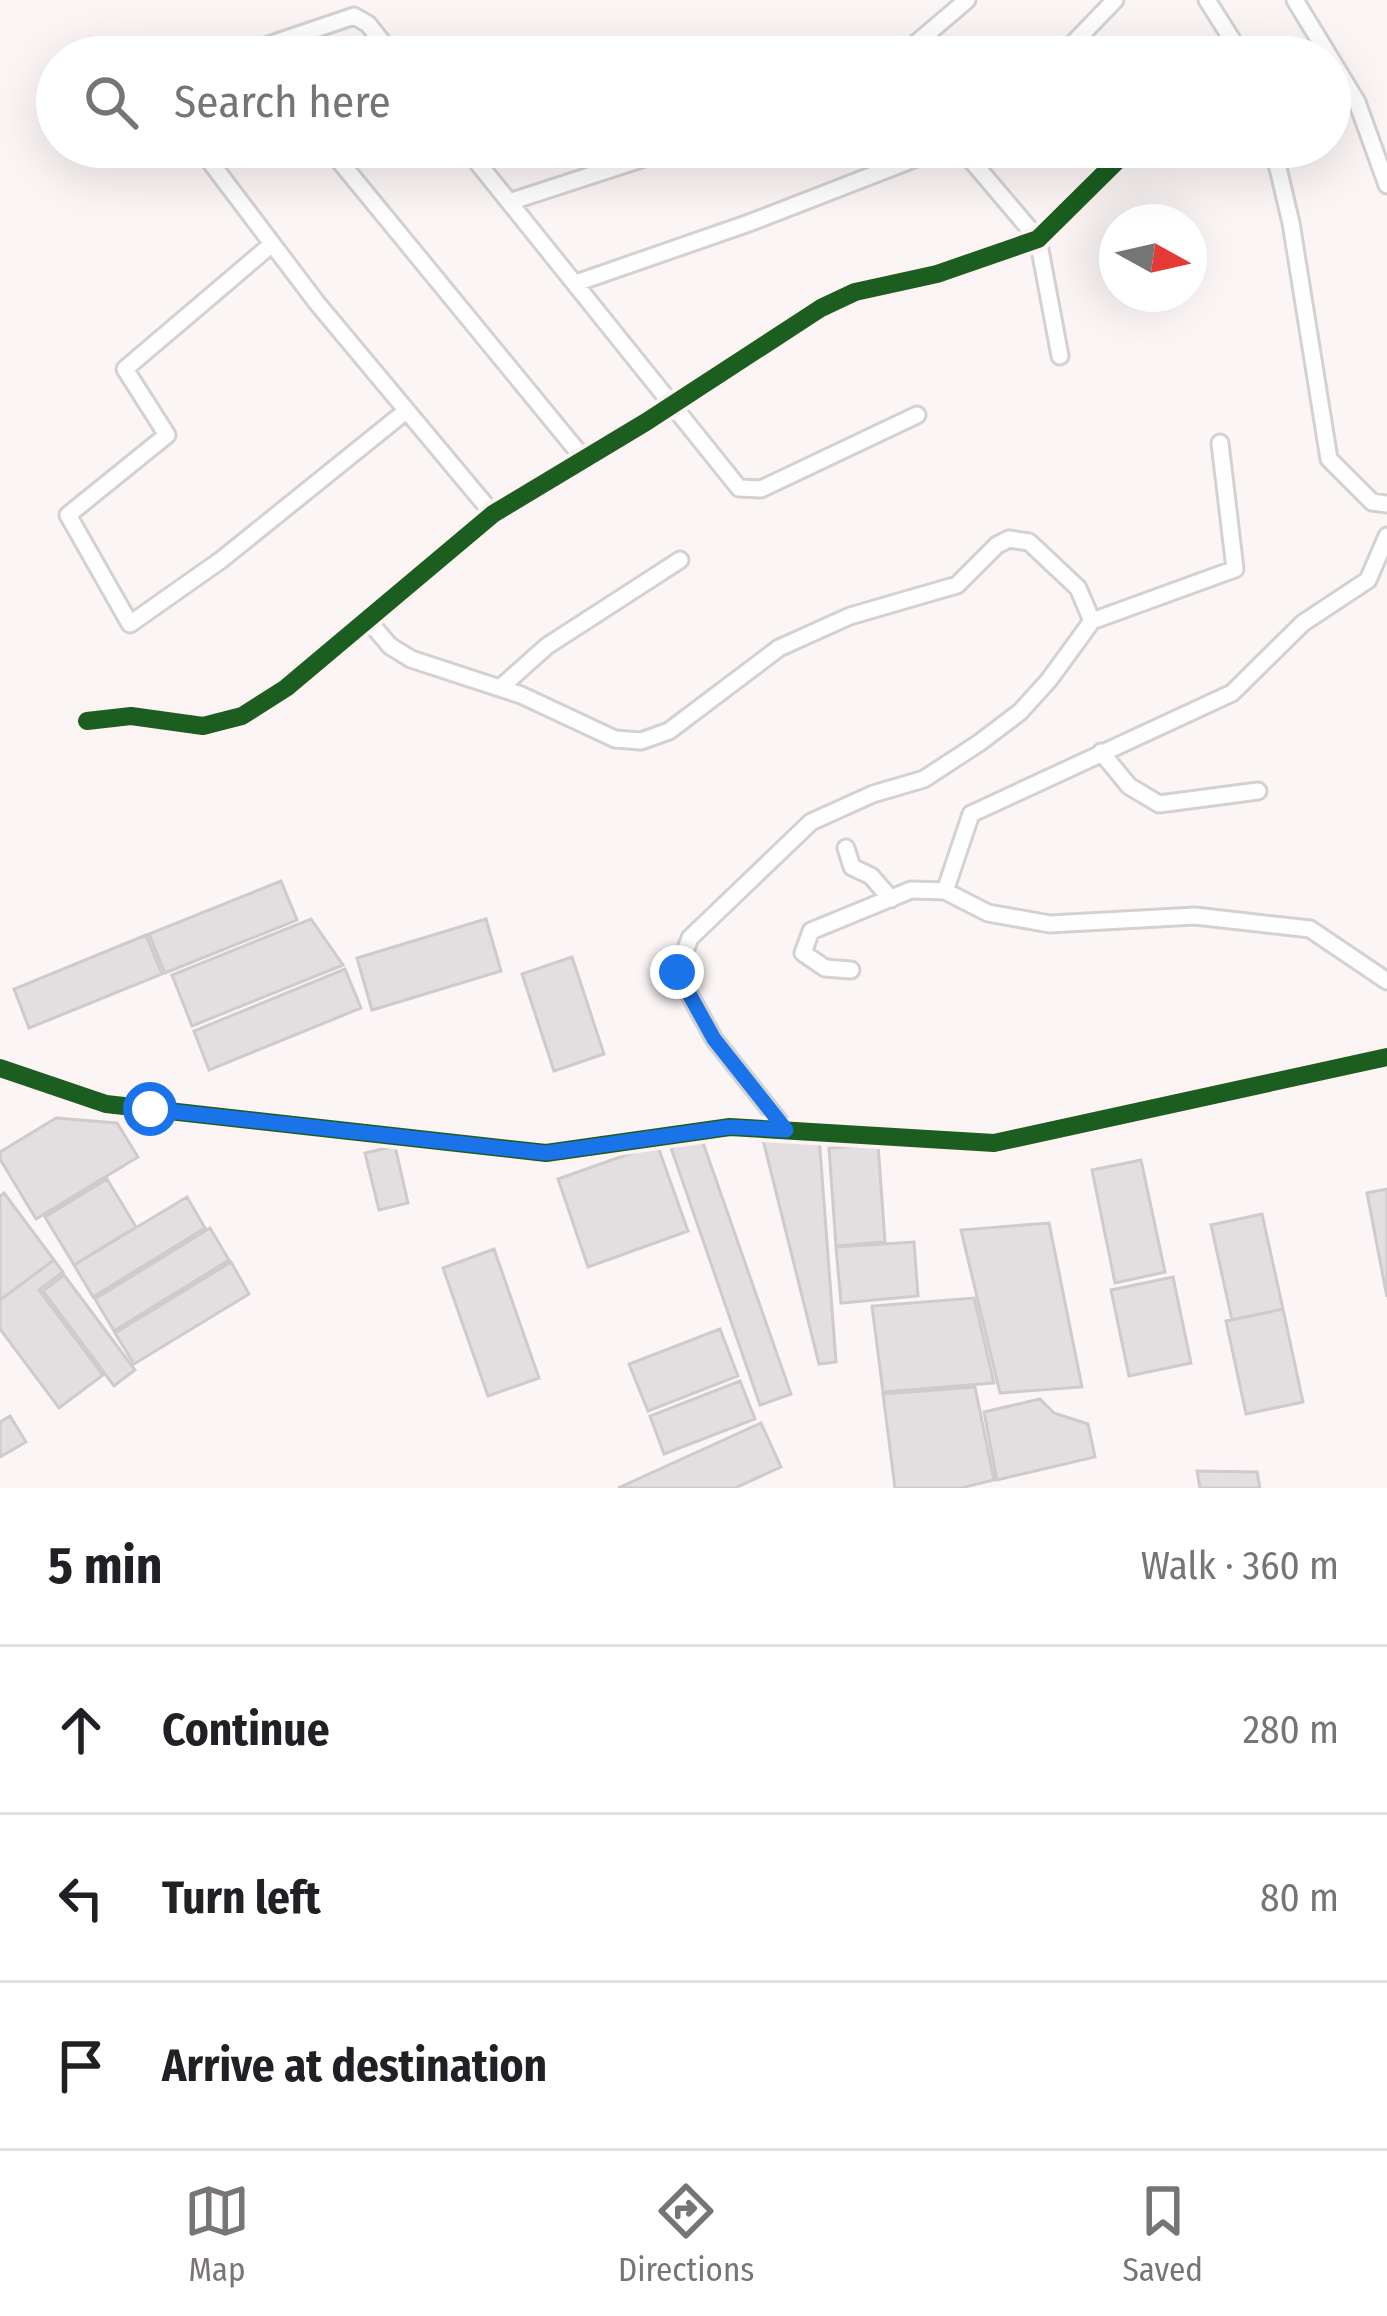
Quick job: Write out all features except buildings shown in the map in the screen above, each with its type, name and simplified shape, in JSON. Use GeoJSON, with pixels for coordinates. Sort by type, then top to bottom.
{"type":"FeatureCollection","features":[{"type":"Feature","properties":{"kind":"street"},"geometry":{"type":"LineString","coordinates":[[925,36],[967,0]]}},
{"type":"Feature","properties":{"kind":"street"},"geometry":{"type":"LineString","coordinates":[[1080,36],[1115,0]]}},
{"type":"Feature","properties":{"kind":"street"},"geometry":{"type":"LineString","coordinates":[[1207,0],[1230,36]]}},
{"type":"Feature","properties":{"kind":"street"},"geometry":{"type":"LineString","coordinates":[[1294,0],[1316,36]]}},
{"type":"Feature","properties":{"kind":"street"},"geometry":{"type":"LineString","coordinates":[[302,36],[354,16],[377,36]]}},
{"type":"Feature","properties":{"kind":"street"},"geometry":{"type":"LineString","coordinates":[[1351,92],[1387,185]]}},
{"type":"Feature","properties":{"kind":"street"},"geometry":{"type":"LineString","coordinates":[[215,168],[493,514]]}},
{"type":"Feature","properties":{"kind":"street"},"geometry":{"type":"LineString","coordinates":[[345,168],[584,459]]}},
{"type":"Feature","properties":{"kind":"street"},"geometry":{"type":"LineString","coordinates":[[482,168],[732,484],[746,491],[761,490],[917,416]]}},
{"type":"Feature","properties":{"kind":"street"},"geometry":{"type":"LineString","coordinates":[[509,202],[613,168]]}},
{"type":"Feature","properties":{"kind":"street"},"geometry":{"type":"LineString","coordinates":[[576,283],[891,168]]}},
{"type":"Feature","properties":{"kind":"street"},"geometry":{"type":"LineString","coordinates":[[977,168],[1038,239],[1060,356]]}},
{"type":"Feature","properties":{"kind":"street"},"geometry":{"type":"LineString","coordinates":[[87,721],[131,716],[203,726],[242,716],[286,688],[493,514],[821,308],[855,292],[937,274],[1038,239],[1110,168]]}},
{"type":"Feature","properties":{"kind":"street"},"geometry":{"type":"LineString","coordinates":[[1279,168],[1329,459],[1372,502],[1387,504]]}},
{"type":"Feature","properties":{"kind":"street"},"geometry":{"type":"LineString","coordinates":[[272,244],[125,369],[166,435],[68,514],[130,624],[220,560],[406,411]]}},
{"type":"Feature","properties":{"kind":"street"},"geometry":{"type":"LineString","coordinates":[[786,1130],[714,1039],[677,972],[690,938],[811,822],[924,778],[1020,712],[1092,621],[1235,569],[1220,443]]}},
{"type":"Feature","properties":{"kind":"street"},"geometry":{"type":"LineString","coordinates":[[946,891],[971,814],[1232,693],[1303,623],[1368,580],[1387,536]]}},
{"type":"Feature","properties":{"kind":"street"},"geometry":{"type":"LineString","coordinates":[[367,619],[390,646],[411,659],[500,688],[615,739],[651,740],[779,648],[850,616],[957,585],[1009,539],[1029,542],[1078,588],[1092,621]]}},
{"type":"Feature","properties":{"kind":"street"},"geometry":{"type":"LineString","coordinates":[[500,688],[547,646],[680,560]]}},
{"type":"Feature","properties":{"kind":"street"},"geometry":{"type":"LineString","coordinates":[[1101,752],[1129,786],[1159,804],[1258,791]]}},
{"type":"Feature","properties":{"kind":"street"},"geometry":{"type":"LineString","coordinates":[[846,848],[852,867],[871,876],[891,899]]}},
{"type":"Feature","properties":{"kind":"street"},"geometry":{"type":"LineString","coordinates":[[851,970],[825,968],[802,953],[811,931],[911,890],[946,891],[988,913],[1050,924],[1195,916],[1310,929],[1387,980]]}},
{"type":"Feature","properties":{"kind":"street"},"geometry":{"type":"LineString","coordinates":[[0,1068],[106,1104],[546,1153],[730,1127],[994,1143],[1387,1057]]}},
{"type":"Feature","properties":{"kind":"cycle path"},"geometry":{"type":"LineString","coordinates":[[87,721],[131,716],[203,726],[242,716],[286,688],[493,514],[821,308],[855,292],[937,274],[1038,239],[1110,168]]}},
{"type":"Feature","properties":{"kind":"cycle path"},"geometry":{"type":"LineString","coordinates":[[0,1068],[106,1104],[546,1153],[730,1127],[994,1143],[1387,1057]]}},
{"type":"Feature","properties":{"kind":"route"},"geometry":{"type":"LineString","coordinates":[[150,1109],[546,1153],[730,1127],[786,1130],[714,1039],[677,972]]}}]}
